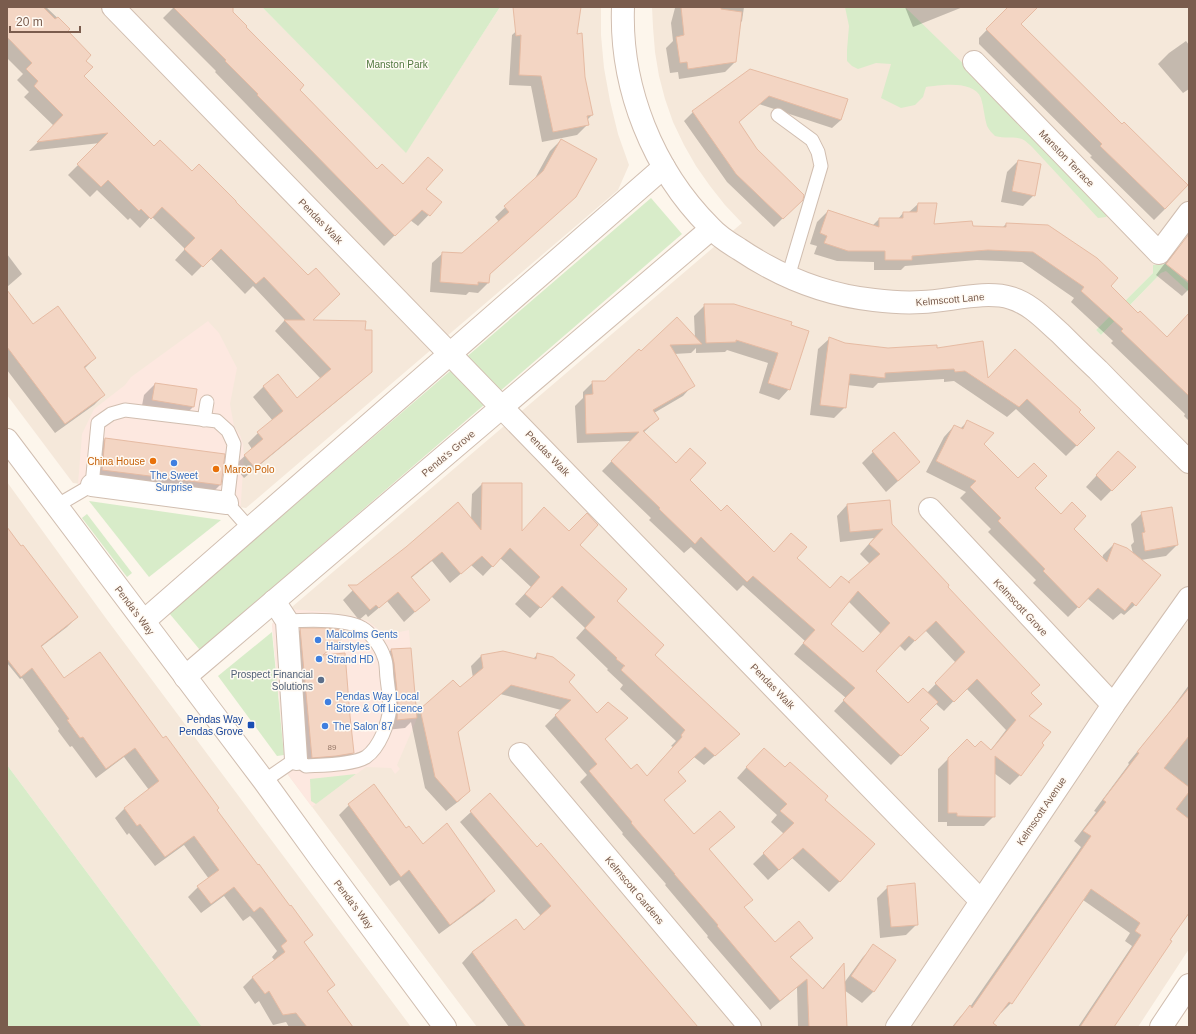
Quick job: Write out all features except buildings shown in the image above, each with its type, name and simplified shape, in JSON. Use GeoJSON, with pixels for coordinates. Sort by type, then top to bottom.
{"type":"FeatureCollection","features":[{"type":"Feature","properties":{"kind":"street","name":"Pendas Walk"},"geometry":{"type":"LineString","coordinates":[[113,7],[981,901]]}},
{"type":"Feature","properties":{"kind":"street","name":"Kelmscott Lane"},"geometry":{"type":"LineString","coordinates":[[623,7],[624,44],[628,70],[633,95],[641,120],[651,144],[664,167],[686,199],[711,229],[752,258],[788,277],[846,296],[896,302],[922,302],[991,295],[1011,298],[1029,306],[1044,318],[1079,352],[1189,462]]}},
{"type":"Feature","properties":{"kind":"street","name":"Manston Terrace"},"geometry":{"type":"LineString","coordinates":[[974,62],[1159,254],[1189,213]]}},
{"type":"Feature","properties":{"kind":"street"},"geometry":{"type":"LineString","coordinates":[[144,621],[664,167]]}},
{"type":"Feature","properties":{"kind":"street","name":"Penda's Grove"},"geometry":{"type":"LineString","coordinates":[[185,677],[711,229]]}},
{"type":"Feature","properties":{"kind":"street","name":"Penda's Way"},"geometry":{"type":"LineString","coordinates":[[7,440],[264,781],[445,1027]]}},
{"type":"Feature","properties":{"kind":"street"},"geometry":{"type":"LineString","coordinates":[[92,485],[227,503]]}},
{"type":"Feature","properties":{"kind":"street","name":"Kelmscott Grove"},"geometry":{"type":"LineString","coordinates":[[930,509],[1113,705]]}},
{"type":"Feature","properties":{"kind":"street","name":"Kelmscott Avenue"},"geometry":{"type":"LineString","coordinates":[[897,1027],[1113,705],[1189,598]]}},
{"type":"Feature","properties":{"kind":"street"},"geometry":{"type":"LineString","coordinates":[[274,601],[287,621],[296,759]]}},
{"type":"Feature","properties":{"kind":"street","name":"Kelmscott Gardens"},"geometry":{"type":"LineString","coordinates":[[520,754],[750,1027]]}},
{"type":"Feature","properties":{"kind":"street"},"geometry":{"type":"LineString","coordinates":[[1161,1027],[1189,985]]}},
{"type":"Feature","properties":{"kind":"lane"},"geometry":{"type":"LineString","coordinates":[[778,115],[812,140],[818,152],[821,166],[788,277]]}},
{"type":"Feature","properties":{"kind":"lane"},"geometry":{"type":"LineString","coordinates":[[204,420],[208,402]]}},
{"type":"Feature","properties":{"kind":"lane"},"geometry":{"type":"LineString","coordinates":[[56,506],[92,485],[98,423],[111,414],[125,410],[216,421],[228,431],[234,444],[227,503],[250,528]]}},
{"type":"Feature","properties":{"kind":"lane"},"geometry":{"type":"LineString","coordinates":[[264,781],[296,759],[306,766],[353,762],[366,756],[381,738],[387,724],[390,707],[385,658],[380,647],[362,628],[334,621],[287,621]]}},
{"type":"Feature","properties":{"kind":"shaded area"},"geometry":{"type":"Polygon","coordinates":[[[7,7],[262,7],[406,152],[500,7],[601,7],[601,35],[604,68],[618,134],[629,165],[618,190],[246,508],[73,483],[7,395],[7,7]]]}},
{"type":"Feature","properties":{"kind":"shaded area"},"geometry":{"type":"Polygon","coordinates":[[[652,7],[1189,7],[1189,284],[1166,264],[1153,265],[1153,273],[1096,330],[1101,335],[1161,273],[1167,270],[1189,292],[1189,949],[1138,1027],[477,1027],[286,772],[272,624],[742,223],[725,205],[696,166],[673,122],[659,76],[655,52],[652,7]]]}},
{"type":"Feature","properties":{"kind":"shaded area"},"geometry":{"type":"Polygon","coordinates":[[[208,321],[219,333],[237,368],[230,404],[234,426],[240,435],[244,455],[240,517],[227,503],[78,484],[82,434],[94,409],[125,385],[131,377],[208,321]]]}},
{"type":"Feature","properties":{"kind":"shaded area"},"geometry":{"type":"Polygon","coordinates":[[[7,482],[105,617],[411,1027],[202,1027],[7,765],[7,482]]]}},
{"type":"Feature","properties":{"kind":"shaded area"},"geometry":{"type":"Polygon","coordinates":[[[289,609],[353,616],[368,621],[385,635],[409,630],[416,721],[397,765],[400,769],[395,774],[391,768],[366,767],[312,807],[286,772],[272,624],[289,609]]]}},
{"type":"Feature","properties":{"kind":"green space","name":"Manston Park"},"geometry":{"type":"Polygon","coordinates":[[[262,7],[500,7],[406,153],[262,7]]]}},
{"type":"Feature","properties":{"kind":"green space"},"geometry":{"type":"Polygon","coordinates":[[[845,7],[905,7],[974,74],[1109,213],[1106,217],[1098,218],[1025,141],[1019,138],[995,136],[987,126],[981,98],[972,88],[956,85],[926,87],[923,97],[915,105],[901,108],[881,98],[891,64],[876,63],[858,69],[847,61],[849,26],[845,7]]]}},
{"type":"Feature","properties":{"kind":"green space"},"geometry":{"type":"Polygon","coordinates":[[[651,198],[682,234],[200,650],[169,613],[651,198]]]}},
{"type":"Feature","properties":{"kind":"green space"},"geometry":{"type":"Polygon","coordinates":[[[1166,264],[1189,284],[1189,292],[1166,271],[1161,273],[1101,335],[1096,330],[1153,273],[1153,265],[1166,264]]]}},
{"type":"Feature","properties":{"kind":"green space"},"geometry":{"type":"Polygon","coordinates":[[[89,501],[221,520],[149,577],[89,501]]]}},
{"type":"Feature","properties":{"kind":"green space"},"geometry":{"type":"Polygon","coordinates":[[[87,514],[132,573],[127,577],[82,518],[87,514]]]}},
{"type":"Feature","properties":{"kind":"green space"},"geometry":{"type":"Polygon","coordinates":[[[272,632],[284,755],[277,756],[218,676],[272,632]]]}},
{"type":"Feature","properties":{"kind":"green space"},"geometry":{"type":"Polygon","coordinates":[[[7,765],[202,1027],[7,1027],[7,765]]]}},
{"type":"Feature","properties":{"kind":"green space"},"geometry":{"type":"Polygon","coordinates":[[[356,774],[316,804],[311,801],[310,779],[356,774]]]}},
{"type":"Feature","properties":{"kind":"place","name":"China House"},"geometry":{"type":"Point","coordinates":[153,461]}},
{"type":"Feature","properties":{"kind":"place","name":"The Sweet Surprise"},"geometry":{"type":"Point","coordinates":[174,463]}},
{"type":"Feature","properties":{"kind":"place","name":"Marco Polo"},"geometry":{"type":"Point","coordinates":[216,469]}},
{"type":"Feature","properties":{"kind":"place","name":"Malcolms Gents Hairstyles"},"geometry":{"type":"Point","coordinates":[318,640]}},
{"type":"Feature","properties":{"kind":"place","name":"Strand HD"},"geometry":{"type":"Point","coordinates":[319,659]}},
{"type":"Feature","properties":{"kind":"place","name":"Prospect Financial Solutions"},"geometry":{"type":"Point","coordinates":[321,680]}},
{"type":"Feature","properties":{"kind":"place","name":"Pendas Way Local Store & Off Licence"},"geometry":{"type":"Point","coordinates":[328,702]}},
{"type":"Feature","properties":{"kind":"place","name":"Pendas Way Pendas Grove"},"geometry":{"type":"Point","coordinates":[251,725]}},
{"type":"Feature","properties":{"kind":"place","name":"The Salon 87"},"geometry":{"type":"Point","coordinates":[325,726]}}]}
